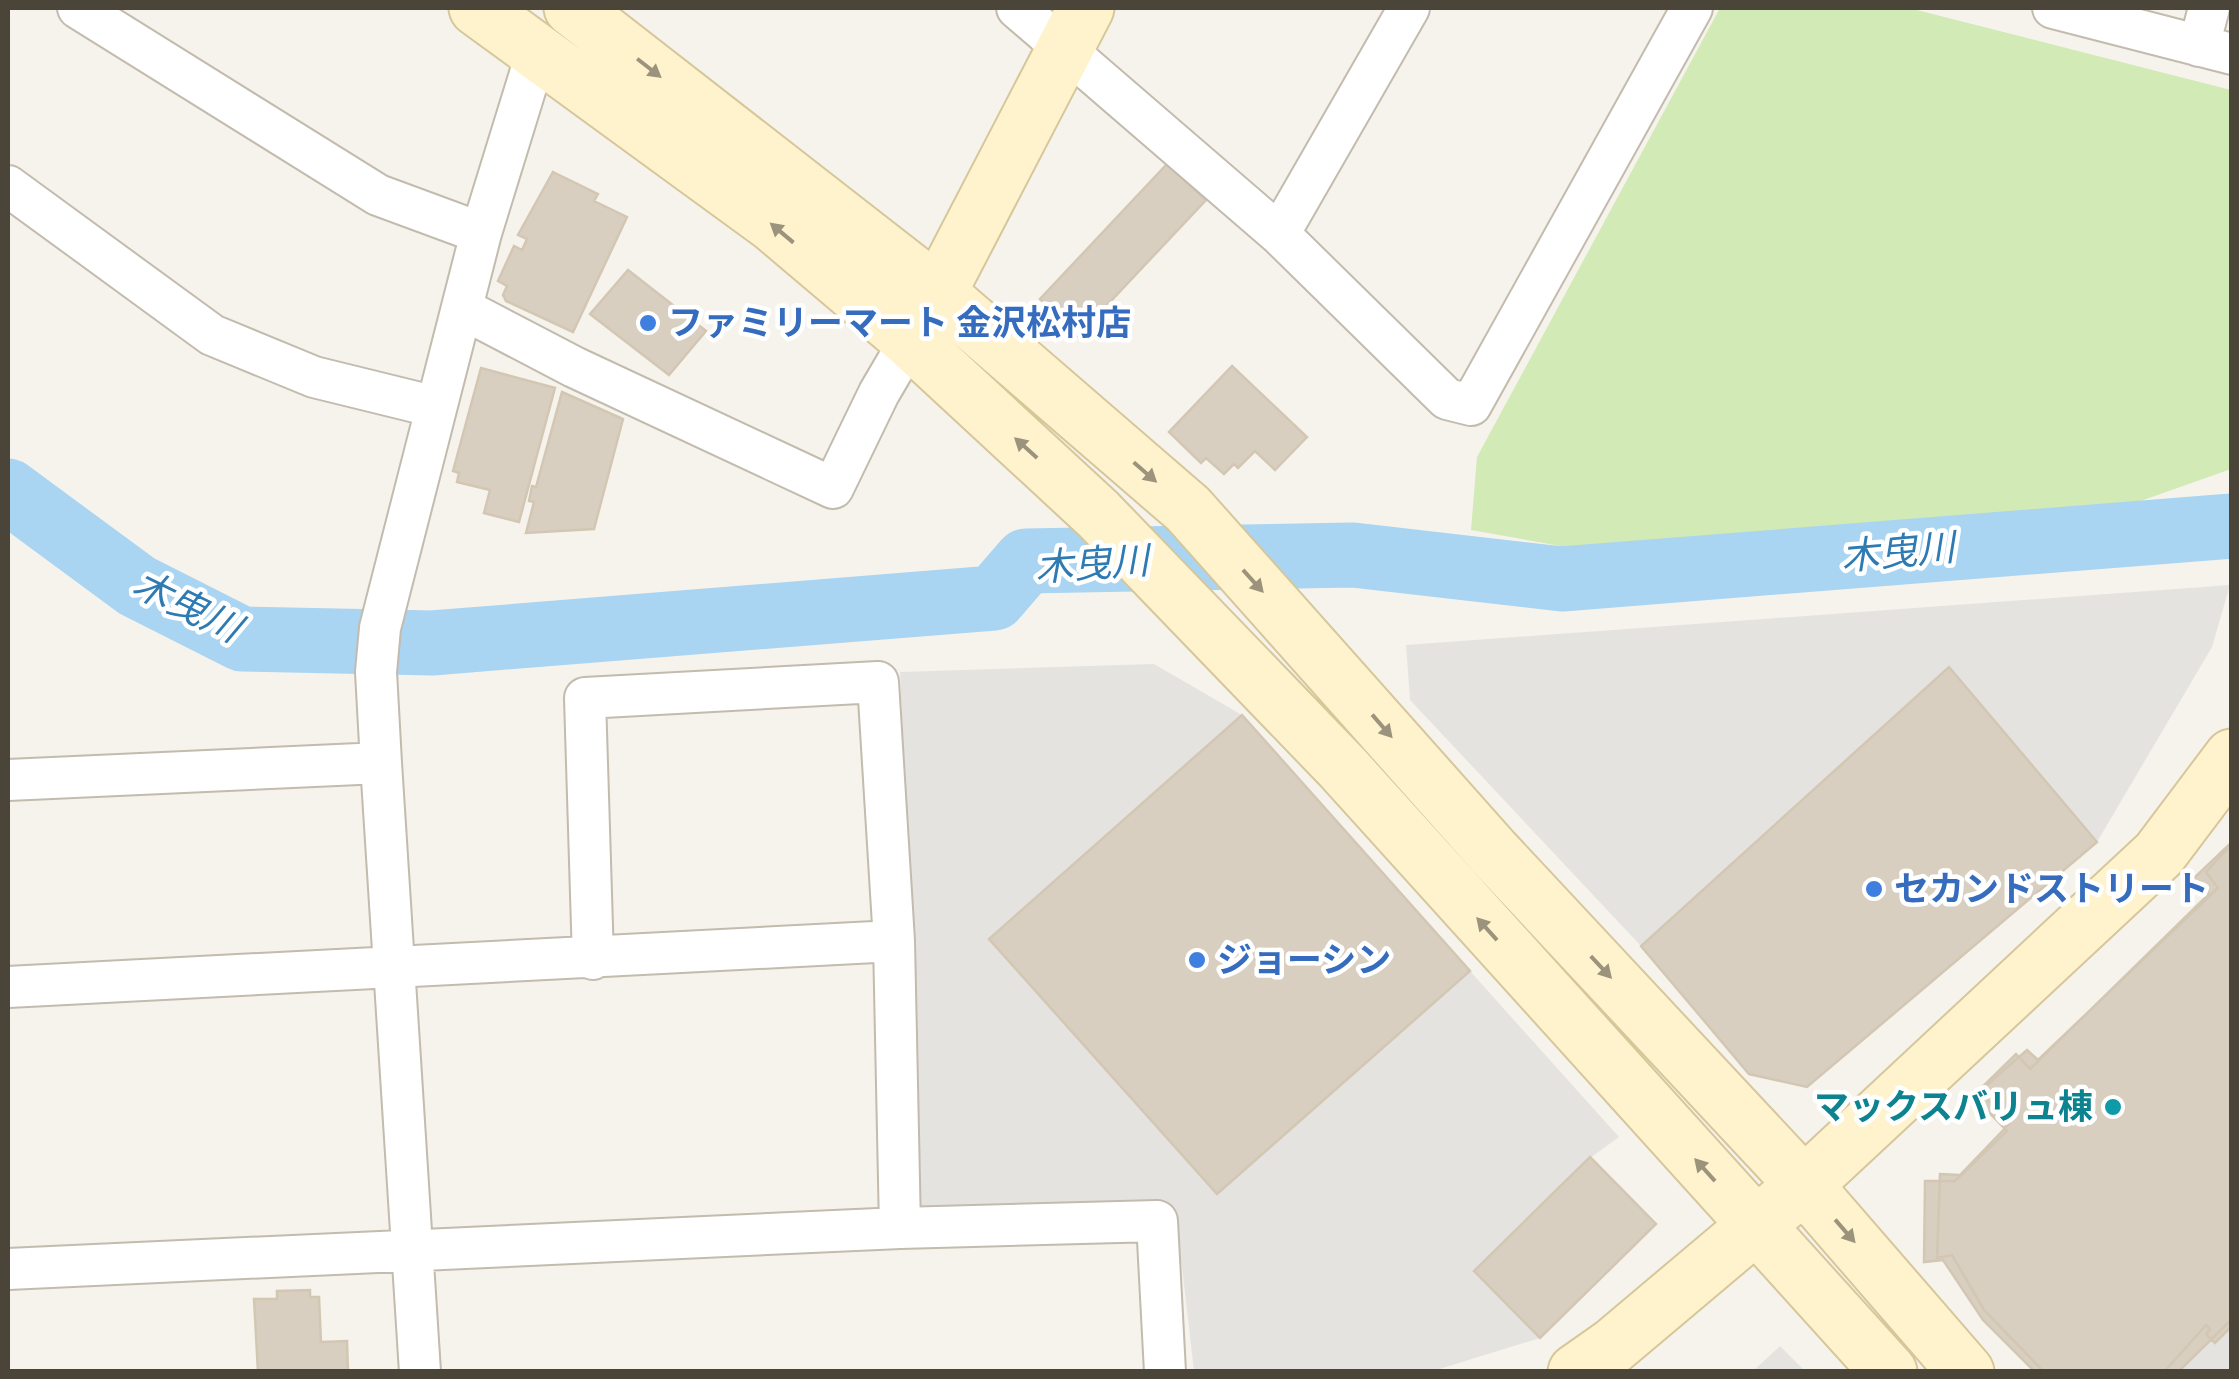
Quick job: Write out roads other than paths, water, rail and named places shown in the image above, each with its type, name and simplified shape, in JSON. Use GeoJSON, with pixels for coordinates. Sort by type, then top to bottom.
{"type":"FeatureCollection","features":[{"type":"Feature","properties":{"kind":"street"},"geometry":{"type":"LineString","coordinates":[[78,8],[378,195],[480,233]]}},
{"type":"Feature","properties":{"kind":"street"},"geometry":{"type":"LineString","coordinates":[[477,8],[555,28],[938,293],[1188,509],[1494,853],[1804,1185],[1966,1372]]}},
{"type":"Feature","properties":{"kind":"street"},"geometry":{"type":"LineString","coordinates":[[1018,8],[1075,27],[1447,399],[1471,405],[1692,8]]}},
{"type":"Feature","properties":{"kind":"street"},"geometry":{"type":"LineString","coordinates":[[1279,234],[1409,8]]}},
{"type":"Feature","properties":{"kind":"street"},"geometry":{"type":"LineString","coordinates":[[2053,8],[2213,36]]}},
{"type":"Feature","properties":{"kind":"street"},"geometry":{"type":"LineString","coordinates":[[463,310],[832,488],[1075,27]]}},
{"type":"Feature","properties":{"kind":"street"},"geometry":{"type":"LineString","coordinates":[[420,1372],[380,763],[376,672],[380,628],[480,233],[555,28]]}},
{"type":"Feature","properties":{"kind":"street"},"geometry":{"type":"LineString","coordinates":[[555,28],[772,224],[910,340],[1098,514],[1394,823],[1889,1372]]}},
{"type":"Feature","properties":{"kind":"street"},"geometry":{"type":"LineString","coordinates":[[8,186],[212,335],[314,377],[436,406]]}},
{"type":"Feature","properties":{"kind":"street"},"geometry":{"type":"LineString","coordinates":[[594,958],[585,698],[878,682],[894,941],[900,1228]]}},
{"type":"Feature","properties":{"kind":"street"},"geometry":{"type":"LineString","coordinates":[[1576,1372],[1804,1185],[2159,854],[2232,758]]}},
{"type":"Feature","properties":{"kind":"street"},"geometry":{"type":"LineString","coordinates":[[8,780],[380,763]]}},
{"type":"Feature","properties":{"kind":"street"},"geometry":{"type":"LineString","coordinates":[[8,987],[894,941]]}},
{"type":"Feature","properties":{"kind":"street"},"geometry":{"type":"LineString","coordinates":[[8,1270],[412,1248],[1157,1220],[1166,1372]]}},
{"type":"Feature","properties":{"kind":"waterway","name":"木曳川"},"geometry":{"type":"LineString","coordinates":[[8,491],[137,586],[242,639],[432,643],[994,598],[1026,561],[1353,555],[1562,579],[2232,526]]}},
{"type":"Feature","properties":{"kind":"place","name":"ファミリーマート 金沢松村店"},"geometry":{"type":"Point","coordinates":[648,323]}},
{"type":"Feature","properties":{"kind":"place","name":"セカンドストリート"},"geometry":{"type":"Point","coordinates":[1874,889]}},
{"type":"Feature","properties":{"kind":"place","name":"ジョーシン"},"geometry":{"type":"Point","coordinates":[1197,960]}},
{"type":"Feature","properties":{"kind":"place","name":"マックスバリュ棟"},"geometry":{"type":"Point","coordinates":[2113,1107]}}]}
